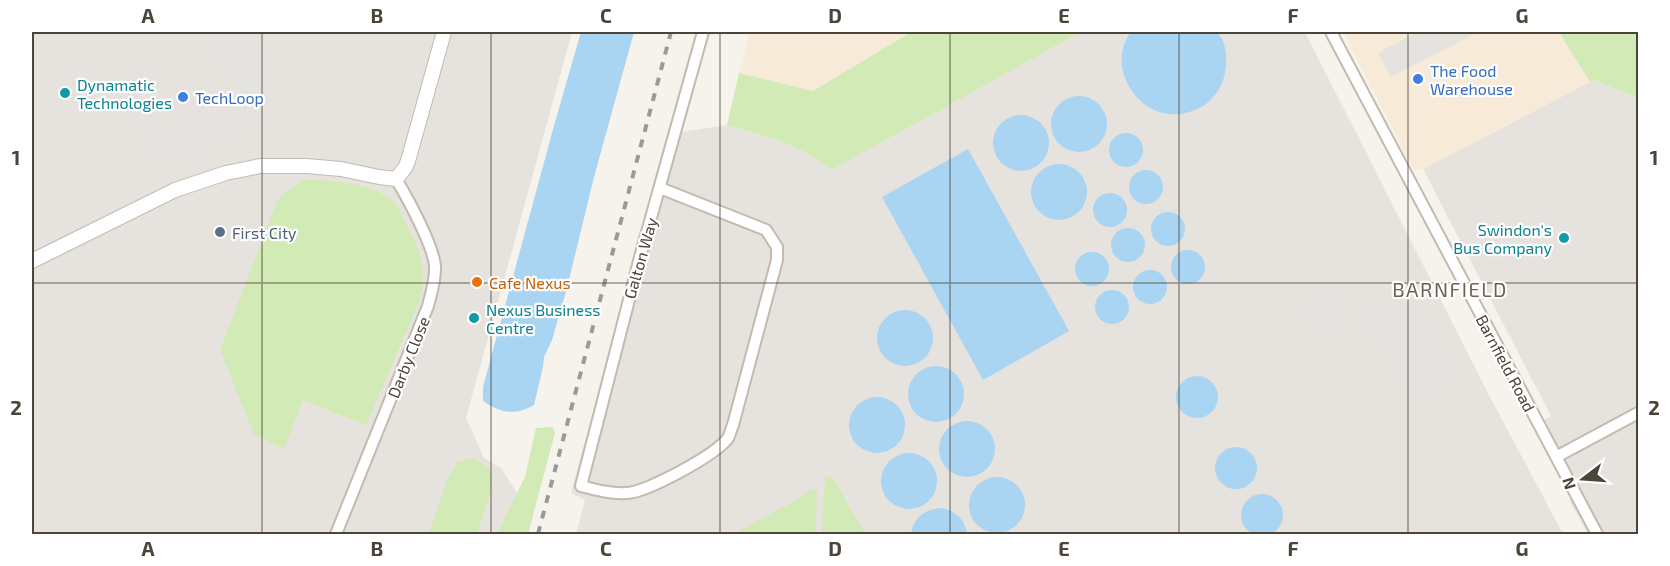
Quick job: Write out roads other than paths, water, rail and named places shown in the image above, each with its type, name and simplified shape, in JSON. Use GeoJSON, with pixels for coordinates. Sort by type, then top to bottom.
{"type":"FeatureCollection","features":[{"type":"Feature","properties":{"kind":"street"},"geometry":{"type":"LineString","coordinates":[[32,261],[167,194],[226,173],[260,166],[306,166],[396,179],[408,161],[444,32]]}},
{"type":"Feature","properties":{"kind":"street","name":"Galton Way"},"geometry":{"type":"LineString","coordinates":[[660,188],[766,230],[777,247],[777,260],[728,438],[700,460],[639,491],[628,494],[598,491],[581,486],[637,268],[702,32]]}},
{"type":"Feature","properties":{"kind":"street","name":"Barnfield Road"},"geometry":{"type":"LineString","coordinates":[[1331,32],[1597,534]]}},
{"type":"Feature","properties":{"kind":"street","name":"Darby Close"},"geometry":{"type":"LineString","coordinates":[[336,534],[428,306],[434,282],[436,268],[432,252],[396,179]]}},
{"type":"Feature","properties":{"kind":"street"},"geometry":{"type":"LineString","coordinates":[[1556,457],[1638,413]]}},
{"type":"Feature","properties":{"kind":"water"},"geometry":{"type":"Polygon","coordinates":[[[581,32],[634,32],[594,177],[567,288],[552,340],[544,357],[534,405],[520,411],[508,412],[483,401],[483,387],[581,32]]]}},
{"type":"Feature","properties":{"kind":"water"},"geometry":{"type":"Polygon","coordinates":[[[1131,32],[1217,32],[1224,44],[1226,57],[1224,78],[1215,95],[1201,107],[1185,113],[1167,114],[1150,108],[1135,95],[1122,70],[1124,47],[1131,32]]]}},
{"type":"Feature","properties":{"kind":"water"},"geometry":{"type":"Polygon","coordinates":[[[1074,96],[1084,96],[1099,104],[1105,113],[1107,124],[1105,135],[1099,144],[1084,152],[1074,152],[1063,147],[1056,140],[1051,129],[1051,119],[1056,108],[1063,101],[1074,96]]]}},
{"type":"Feature","properties":{"kind":"water"},"geometry":{"type":"Polygon","coordinates":[[[1016,115],[1026,115],[1041,123],[1047,132],[1049,143],[1047,154],[1041,163],[1026,171],[1016,171],[1005,166],[998,159],[993,148],[993,138],[998,127],[1005,120],[1016,115]]]}},
{"type":"Feature","properties":{"kind":"water"},"geometry":{"type":"Polygon","coordinates":[[[1126,133],[1138,138],[1143,150],[1138,162],[1126,167],[1114,162],[1109,150],[1114,138],[1126,133]]]}},
{"type":"Feature","properties":{"kind":"water"},"geometry":{"type":"Polygon","coordinates":[[[968,149],[1069,331],[983,380],[882,197],[968,149]]]}},
{"type":"Feature","properties":{"kind":"water"},"geometry":{"type":"Polygon","coordinates":[[[1054,164],[1064,164],[1079,172],[1085,181],[1087,192],[1085,203],[1079,212],[1064,220],[1054,220],[1043,215],[1036,208],[1031,197],[1031,187],[1036,176],[1043,169],[1054,164]]]}},
{"type":"Feature","properties":{"kind":"water"},"geometry":{"type":"Polygon","coordinates":[[[1146,170],[1158,175],[1163,187],[1158,199],[1146,204],[1134,199],[1129,187],[1134,175],[1146,170]]]}},
{"type":"Feature","properties":{"kind":"water"},"geometry":{"type":"Polygon","coordinates":[[[1110,193],[1122,198],[1127,210],[1122,222],[1110,227],[1098,222],[1093,210],[1098,198],[1110,193]]]}},
{"type":"Feature","properties":{"kind":"water"},"geometry":{"type":"Polygon","coordinates":[[[1168,212],[1180,217],[1185,229],[1180,241],[1168,246],[1156,241],[1151,229],[1156,217],[1168,212]]]}},
{"type":"Feature","properties":{"kind":"water"},"geometry":{"type":"Polygon","coordinates":[[[1128,228],[1140,233],[1145,245],[1140,257],[1128,262],[1116,257],[1111,245],[1116,233],[1128,228]]]}},
{"type":"Feature","properties":{"kind":"water"},"geometry":{"type":"Polygon","coordinates":[[[1188,250],[1200,255],[1205,267],[1200,279],[1188,284],[1176,279],[1171,267],[1176,255],[1188,250]]]}},
{"type":"Feature","properties":{"kind":"water"},"geometry":{"type":"Polygon","coordinates":[[[1092,252],[1104,257],[1109,269],[1104,281],[1092,286],[1080,281],[1075,269],[1080,257],[1092,252]]]}},
{"type":"Feature","properties":{"kind":"water"},"geometry":{"type":"Polygon","coordinates":[[[1150,270],[1162,275],[1167,287],[1162,299],[1150,304],[1138,299],[1133,287],[1138,275],[1150,270]]]}},
{"type":"Feature","properties":{"kind":"water"},"geometry":{"type":"Polygon","coordinates":[[[1112,290],[1124,295],[1129,307],[1124,319],[1112,324],[1100,319],[1095,307],[1100,295],[1112,290]]]}},
{"type":"Feature","properties":{"kind":"water"},"geometry":{"type":"Polygon","coordinates":[[[900,310],[910,310],[925,318],[931,327],[933,338],[931,349],[925,358],[910,366],[900,366],[889,361],[882,354],[877,343],[877,333],[882,322],[889,315],[900,310]]]}},
{"type":"Feature","properties":{"kind":"water"},"geometry":{"type":"Polygon","coordinates":[[[931,366],[941,366],[956,374],[962,383],[964,394],[962,405],[956,414],[941,422],[931,422],[920,417],[913,410],[908,399],[908,389],[913,378],[920,371],[931,366]]]}},
{"type":"Feature","properties":{"kind":"water"},"geometry":{"type":"Polygon","coordinates":[[[1197,376],[1205,377],[1212,382],[1217,389],[1217,405],[1212,412],[1205,417],[1197,418],[1189,417],[1182,412],[1177,405],[1176,397],[1177,389],[1182,382],[1189,377],[1197,376]]]}},
{"type":"Feature","properties":{"kind":"water"},"geometry":{"type":"Polygon","coordinates":[[[872,397],[882,397],[897,405],[903,414],[905,425],[903,436],[897,445],[882,453],[872,453],[861,448],[854,441],[849,430],[849,420],[854,409],[861,402],[872,397]]]}},
{"type":"Feature","properties":{"kind":"water"},"geometry":{"type":"Polygon","coordinates":[[[962,421],[972,421],[987,429],[993,438],[995,449],[993,460],[987,469],[972,477],[962,477],[951,472],[944,465],[939,454],[939,444],[944,433],[951,426],[962,421]]]}},
{"type":"Feature","properties":{"kind":"water"},"geometry":{"type":"Polygon","coordinates":[[[1236,447],[1244,448],[1251,453],[1256,460],[1256,476],[1251,483],[1244,488],[1236,489],[1228,488],[1221,483],[1216,476],[1215,468],[1216,460],[1221,453],[1228,448],[1236,447]]]}},
{"type":"Feature","properties":{"kind":"water"},"geometry":{"type":"Polygon","coordinates":[[[904,453],[914,453],[929,461],[935,470],[937,481],[935,492],[929,501],[914,509],[904,509],[893,504],[886,497],[881,486],[881,476],[886,465],[893,458],[904,453]]]}},
{"type":"Feature","properties":{"kind":"water"},"geometry":{"type":"Polygon","coordinates":[[[992,477],[1002,477],[1017,485],[1023,494],[1025,505],[1023,516],[1017,525],[1002,533],[992,533],[981,528],[974,521],[969,510],[969,500],[974,489],[981,482],[992,477]]]}},
{"type":"Feature","properties":{"kind":"water"},"geometry":{"type":"Polygon","coordinates":[[[1262,494],[1277,500],[1283,515],[1277,530],[1262,536],[1247,530],[1241,515],[1247,500],[1262,494]]]}},
{"type":"Feature","properties":{"kind":"water"},"geometry":{"type":"Polygon","coordinates":[[[942,508],[959,517],[967,534],[911,534],[912,528],[921,515],[930,510],[942,508]]]}},
{"type":"Feature","properties":{"kind":"railway"},"geometry":{"type":"LineString","coordinates":[[538,534],[671,32]]}},
{"type":"Feature","properties":{"kind":"place","name":"The Food Warehouse"},"geometry":{"type":"Point","coordinates":[1418,79]}},
{"type":"Feature","properties":{"kind":"place","name":"Dynamatic Technologies"},"geometry":{"type":"Point","coordinates":[65,93]}},
{"type":"Feature","properties":{"kind":"place","name":"TechLoop"},"geometry":{"type":"Point","coordinates":[183,97]}},
{"type":"Feature","properties":{"kind":"place","name":"First City"},"geometry":{"type":"Point","coordinates":[220,232]}},
{"type":"Feature","properties":{"kind":"place","name":"Swindon's Bus Company"},"geometry":{"type":"Point","coordinates":[1564,238]}},
{"type":"Feature","properties":{"kind":"place","name":"Cafe Nexus"},"geometry":{"type":"Point","coordinates":[477,282]}},
{"type":"Feature","properties":{"kind":"place","name":"Nexus Business Centre"},"geometry":{"type":"Point","coordinates":[474,318]}},
{"type":"Feature","properties":{"kind":"district","name":"BARNFIELD"},"geometry":{"type":"Point","coordinates":[1450,289]}}]}
